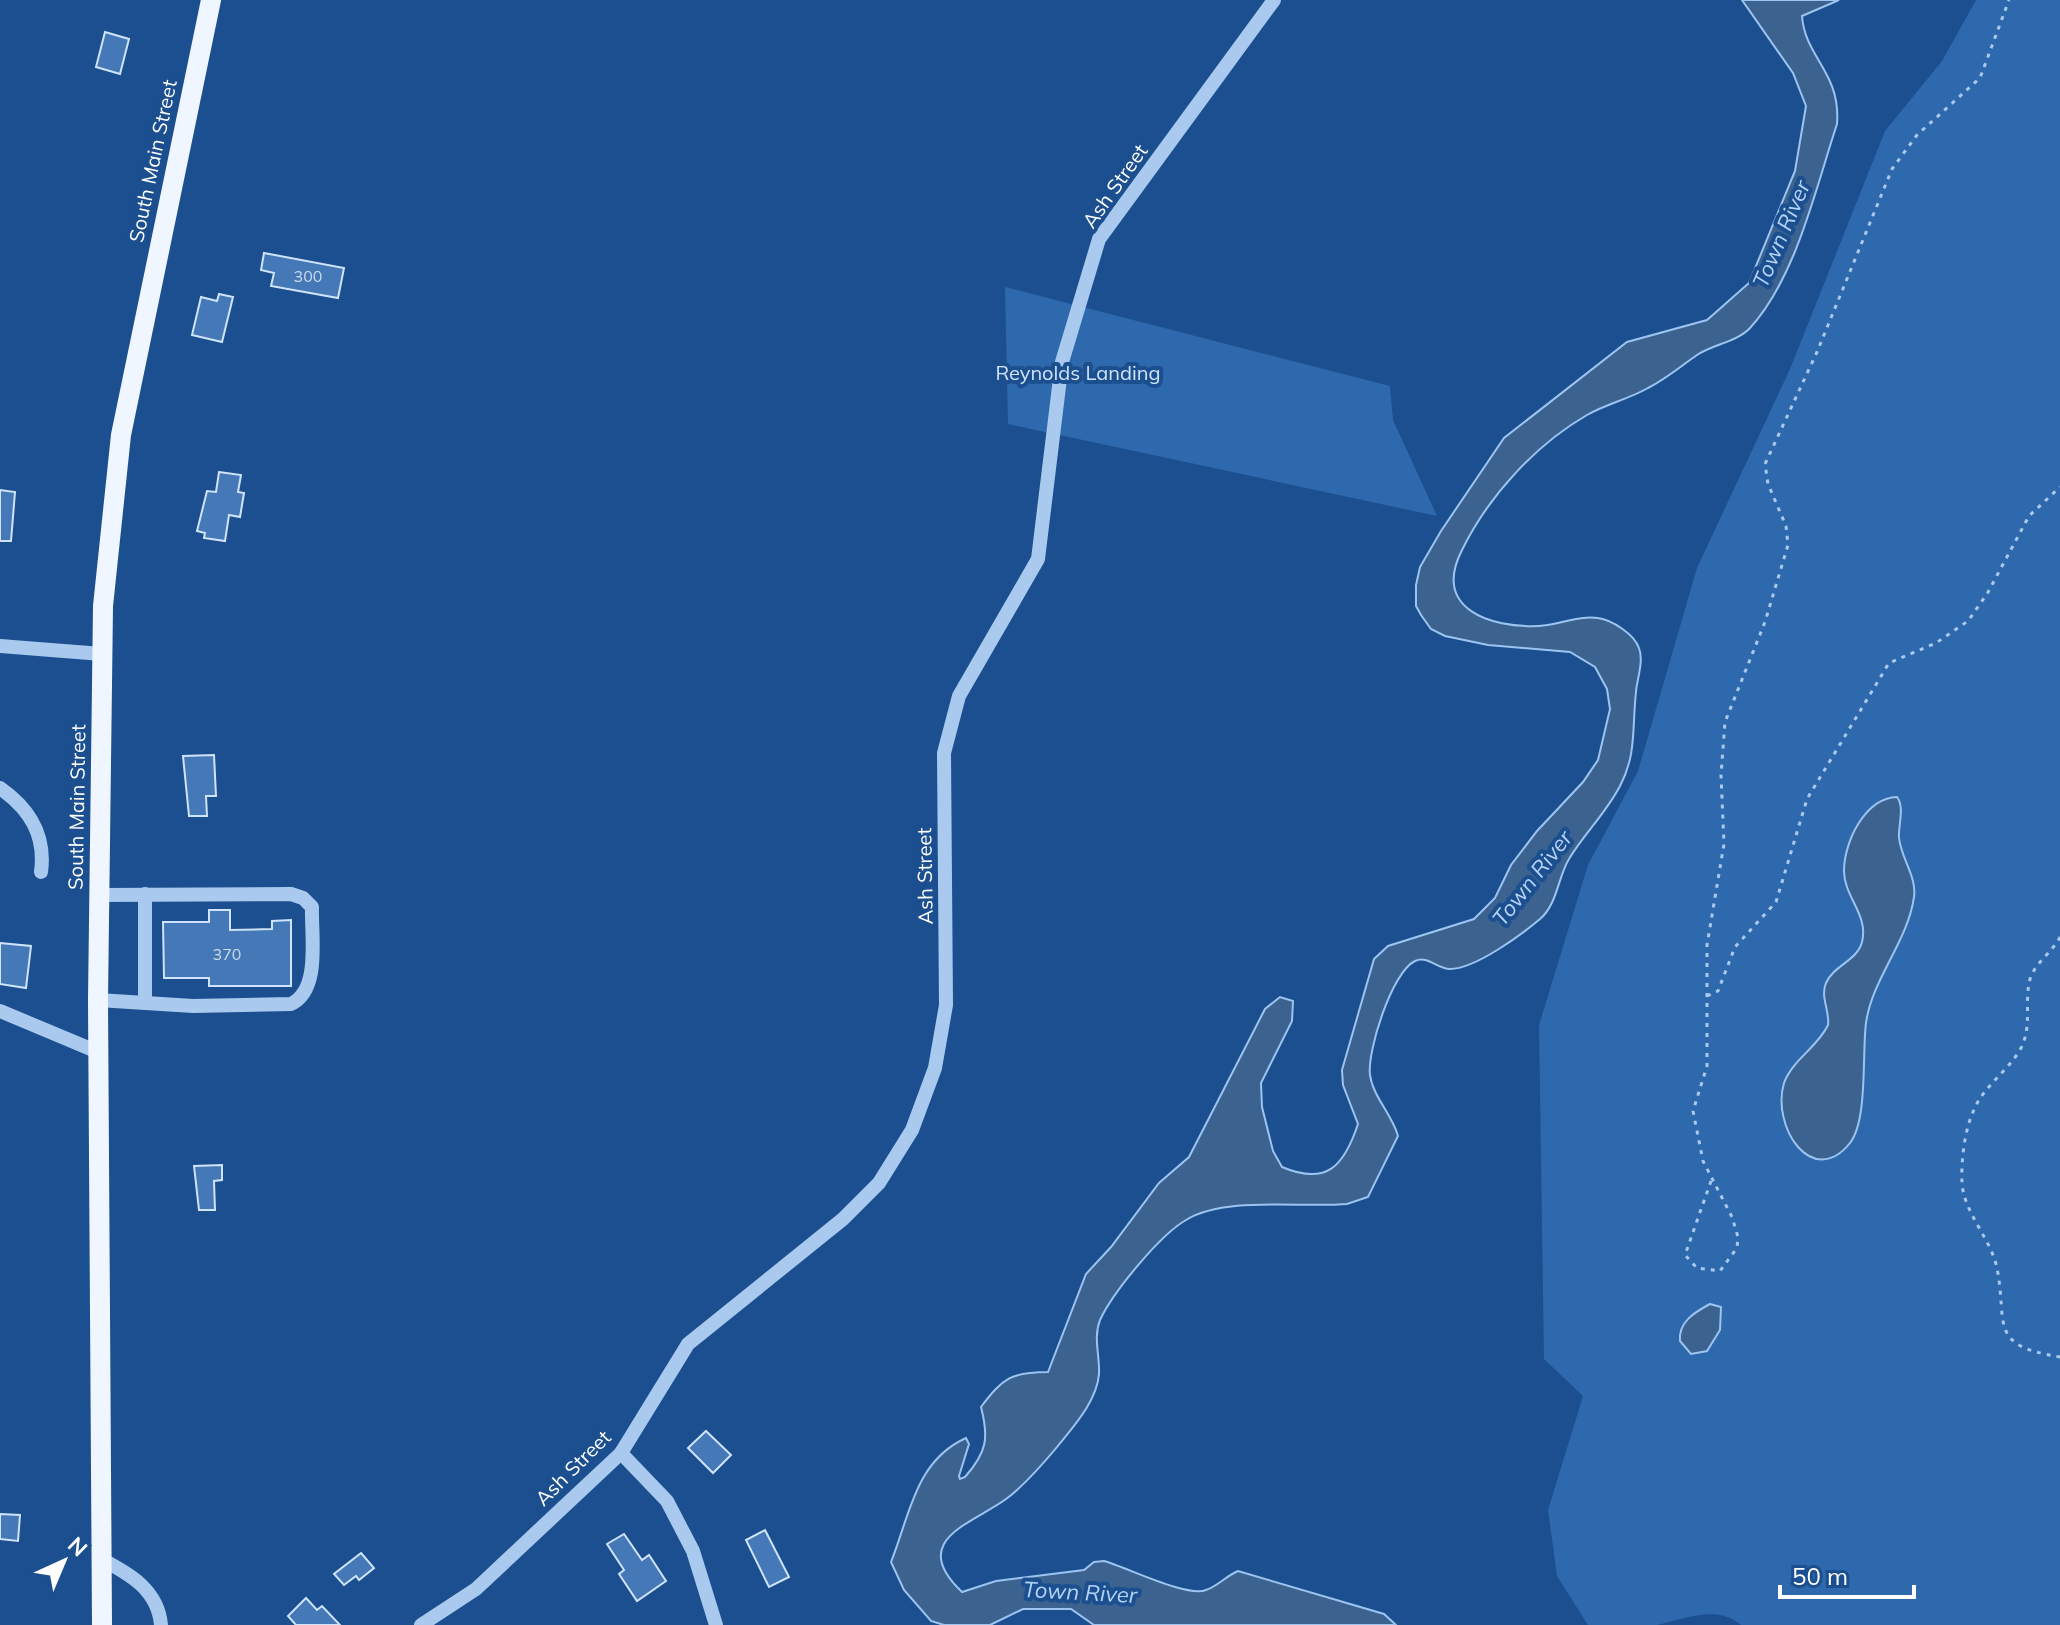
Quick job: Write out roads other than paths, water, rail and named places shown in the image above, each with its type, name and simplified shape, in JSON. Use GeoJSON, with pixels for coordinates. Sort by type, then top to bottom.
{"type":"FeatureCollection","features":[{"type":"Feature","properties":{"kind":"main road","name":"South Main Street"},"geometry":{"type":"LineString","coordinates":[[102,1625],[98,1000],[103,606],[121,435],[211,0]]}},
{"type":"Feature","properties":{"kind":"street","name":"Ash Street"},"geometry":{"type":"LineString","coordinates":[[421,1625],[476,1589],[621,1453],[688,1344],[843,1219],[879,1183],[912,1130],[935,1068],[946,1005],[944,753],[959,696],[1038,559],[1062,362],[1099,239],[1274,0]]}},
{"type":"Feature","properties":{"kind":"street"},"geometry":{"type":"LineString","coordinates":[[0,646],[102,654]]}},
{"type":"Feature","properties":{"kind":"street"},"geometry":{"type":"LineString","coordinates":[[0,788],[35,822],[43,854],[41,872]]}},
{"type":"Feature","properties":{"kind":"street"},"geometry":{"type":"LineString","coordinates":[[145,894],[145,1003]]}},
{"type":"Feature","properties":{"kind":"street"},"geometry":{"type":"LineString","coordinates":[[98,1000],[291,1004],[303,999],[309,987],[312,907],[303,898],[291,894],[100,895]]}},
{"type":"Feature","properties":{"kind":"street"},"geometry":{"type":"LineString","coordinates":[[0,1011],[98,1052]]}},
{"type":"Feature","properties":{"kind":"street"},"geometry":{"type":"LineString","coordinates":[[621,1453],[667,1501],[693,1551],[716,1625]]}},
{"type":"Feature","properties":{"kind":"street"},"geometry":{"type":"LineString","coordinates":[[101,1559],[146,1589],[157,1603],[161,1625]]}},
{"type":"Feature","properties":{"kind":"water","name":"Town River"},"geometry":{"type":"Polygon","coordinates":[[[1742,0],[1839,0],[1802,16],[1809,43],[1834,91],[1837,124],[1803,231],[1780,284],[1745,333],[1703,351],[1661,381],[1587,415],[1549,441],[1515,474],[1485,511],[1462,550],[1455,570],[1454,587],[1460,601],[1485,618],[1520,626],[1539,626],[1598,618],[1622,628],[1636,643],[1641,659],[1633,740],[1629,763],[1620,786],[1569,859],[1554,899],[1540,919],[1510,942],[1472,963],[1450,969],[1428,961],[1415,961],[1398,980],[1377,1031],[1370,1075],[1398,1136],[1368,1197],[1347,1204],[1264,1204],[1221,1208],[1202,1213],[1175,1227],[1138,1265],[1106,1308],[1097,1334],[1097,1384],[1077,1422],[1020,1488],[951,1535],[943,1546],[941,1559],[947,1574],[962,1592],[996,1581],[1084,1570],[1094,1562],[1104,1561],[1172,1586],[1197,1591],[1206,1590],[1238,1571],[1384,1614],[1396,1625],[1094,1625],[1071,1609],[1023,1609],[990,1625],[944,1625],[931,1621],[904,1590],[891,1562],[916,1491],[935,1460],[966,1438],[969,1444],[959,1476],[960,1479],[965,1477],[978,1460],[984,1444],[981,1407],[1002,1383],[1016,1375],[1048,1372],[1086,1274],[1111,1247],[1159,1183],[1189,1157],[1265,1009],[1280,997],[1293,1001],[1292,1021],[1261,1083],[1262,1107],[1273,1151],[1282,1167],[1311,1174],[1322,1173],[1340,1161],[1358,1124],[1343,1085],[1342,1070],[1374,959],[1388,946],[1474,919],[1495,898],[1511,865],[1537,831],[1583,782],[1598,760],[1610,709],[1607,689],[1595,667],[1570,652],[1488,645],[1445,636],[1431,629],[1421,615],[1416,606],[1416,585],[1420,567],[1441,531],[1504,438],[1627,342],[1707,320],[1749,283],[1795,171],[1806,106],[1793,73],[1742,0]]]}},
{"type":"Feature","properties":{"kind":"water"},"geometry":{"type":"Polygon","coordinates":[[[1897,797],[1901,811],[1899,838],[1913,882],[1914,897],[1905,929],[1875,991],[1866,1023],[1862,1103],[1856,1132],[1850,1143],[1836,1156],[1822,1160],[1809,1156],[1798,1147],[1789,1133],[1783,1117],[1784,1083],[1793,1067],[1828,1025],[1824,994],[1826,983],[1855,954],[1862,942],[1862,923],[1844,871],[1852,835],[1875,805],[1897,797]]]}},
{"type":"Feature","properties":{"kind":"water"},"geometry":{"type":"Polygon","coordinates":[[[1710,1304],[1721,1307],[1720,1330],[1707,1351],[1691,1354],[1680,1341],[1682,1328],[1693,1314],[1710,1304]]]}},
{"type":"Feature","properties":{"kind":"park label","name":"Reynolds Landing"},"geometry":{"type":"Point","coordinates":[1078,373]}}]}
